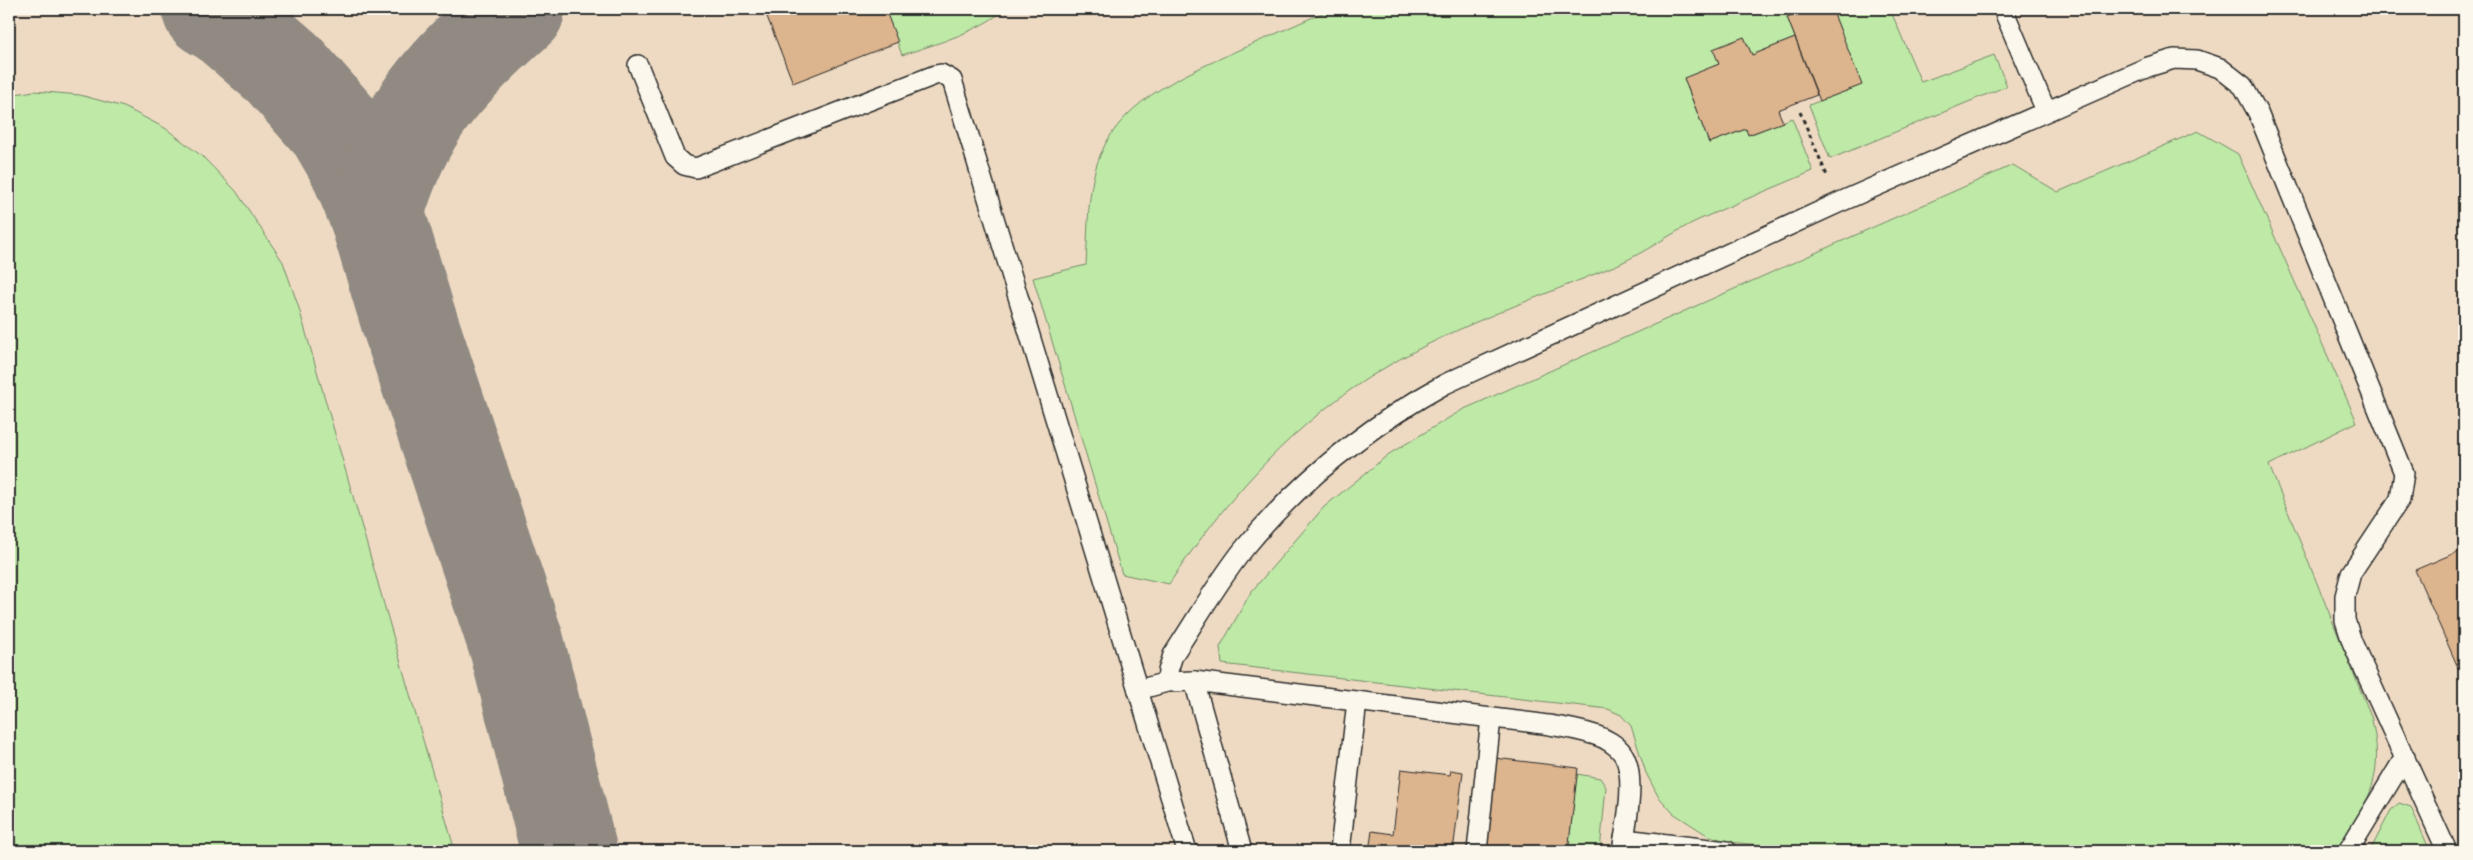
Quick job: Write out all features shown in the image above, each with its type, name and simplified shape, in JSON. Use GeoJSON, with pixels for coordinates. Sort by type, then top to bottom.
{"type":"FeatureCollection","features":[{"type":"Feature","properties":{"kind":"lane"},"geometry":{"type":"LineString","coordinates":[[2003,9],[2046,111]]}},
{"type":"Feature","properties":{"kind":"lane"},"geometry":{"type":"LineString","coordinates":[[1168,682],[1168,671],[1173,655],[1242,551],[1302,486],[1334,457],[1406,406],[1445,384],[1838,203],[2046,111],[2174,59],[2197,60],[2220,68],[2243,86],[2258,113],[2395,445],[2404,473],[2400,499],[2351,574],[2345,596],[2345,612],[2352,642],[2447,851]]}},
{"type":"Feature","properties":{"kind":"lane"},"geometry":{"type":"LineString","coordinates":[[638,65],[675,157],[684,165],[696,168],[935,75],[941,74],[952,80],[1187,851]]}},
{"type":"Feature","properties":{"kind":"lane"},"geometry":{"type":"LineString","coordinates":[[1138,690],[1168,682],[1194,682],[1577,730],[1612,743],[1623,754],[1628,770],[1629,787],[1623,845],[1726,851]]}},
{"type":"Feature","properties":{"kind":"lane"},"geometry":{"type":"LineString","coordinates":[[1194,682],[1242,851]]}},
{"type":"Feature","properties":{"kind":"lane"},"geometry":{"type":"LineString","coordinates":[[1340,851],[1356,701]]}},
{"type":"Feature","properties":{"kind":"lane"},"geometry":{"type":"LineString","coordinates":[[1477,851],[1491,718]]}},
{"type":"Feature","properties":{"kind":"lane"},"geometry":{"type":"LineString","coordinates":[[2348,851],[2405,756]]}},
{"type":"Feature","properties":{"kind":"path"},"geometry":{"type":"LineString","coordinates":[[1800,112],[1838,203]]}},
{"type":"Feature","properties":{"kind":"shaded area"},"geometry":{"type":"Polygon","coordinates":[[[9,9],[2464,9],[2464,851],[9,851],[9,9]]]}},
{"type":"Feature","properties":{"kind":"green space"},"geometry":{"type":"Polygon","coordinates":[[[885,9],[1006,9],[969,31],[943,42],[902,55],[885,9]]]}},
{"type":"Feature","properties":{"kind":"green space"},"geometry":{"type":"Polygon","coordinates":[[[1331,9],[1808,9],[1787,17],[1795,38],[1752,55],[1744,37],[1719,64],[1684,79],[1709,143],[1746,129],[1749,135],[1792,118],[1813,171],[1694,222],[1619,264],[1442,337],[1386,367],[1322,411],[1265,463],[1214,521],[1169,584],[1122,574],[1033,278],[1086,265],[1089,203],[1096,167],[1105,144],[1118,125],[1134,109],[1152,95],[1192,72],[1331,9]]]}},
{"type":"Feature","properties":{"kind":"green space"},"geometry":{"type":"Polygon","coordinates":[[[1832,9],[1890,9],[1921,82],[1994,55],[2007,86],[1830,159],[1809,105],[1861,85],[1832,9]]]}},
{"type":"Feature","properties":{"kind":"green space"},"geometry":{"type":"Polygon","coordinates":[[[34,91],[80,95],[124,107],[165,128],[203,157],[236,191],[283,262],[298,305],[455,851],[9,851],[9,95],[34,91]]]}},
{"type":"Feature","properties":{"kind":"green space"},"geometry":{"type":"Polygon","coordinates":[[[2198,131],[2238,154],[2357,422],[2269,465],[2371,716],[2375,737],[2377,755],[2372,787],[2366,802],[2338,851],[1821,851],[1729,842],[1707,835],[1673,813],[1658,796],[1646,773],[1631,726],[1621,715],[1608,709],[1222,664],[1220,647],[1251,592],[1324,507],[1389,454],[1462,410],[2013,165],[2058,192],[2198,131]]]}},
{"type":"Feature","properties":{"kind":"green space"},"geometry":{"type":"Polygon","coordinates":[[[1577,774],[1600,778],[1606,787],[1600,851],[1568,851],[1577,774]]]}},
{"type":"Feature","properties":{"kind":"green space"},"geometry":{"type":"Polygon","coordinates":[[[2399,803],[2411,807],[2430,851],[2370,851],[2391,810],[2399,803]]]}},
{"type":"Feature","properties":{"kind":"building"},"geometry":{"type":"Polygon","coordinates":[[[764,9],[885,9],[898,42],[793,83],[764,9]]]}},
{"type":"Feature","properties":{"kind":"building"},"geometry":{"type":"Polygon","coordinates":[[[1808,9],[1832,9],[1862,85],[1820,101],[1787,17],[1808,9]]]}},
{"type":"Feature","properties":{"kind":"building"},"geometry":{"type":"Polygon","coordinates":[[[1744,37],[1752,55],[1795,38],[1817,95],[1778,110],[1783,122],[1748,135],[1746,129],[1709,143],[1684,78],[1719,64],[1713,49],[1744,37]]]}},
{"type":"Feature","properties":{"kind":"building"},"geometry":{"type":"Polygon","coordinates":[[[2464,549],[2464,681],[2415,570],[2464,549]]]}},
{"type":"Feature","properties":{"kind":"building"},"geometry":{"type":"Polygon","coordinates":[[[1495,758],[1578,768],[1568,851],[1485,851],[1495,758]]]}},
{"type":"Feature","properties":{"kind":"building"},"geometry":{"type":"Polygon","coordinates":[[[1401,769],[1450,775],[1451,770],[1463,772],[1453,851],[1369,851],[1372,831],[1393,834],[1401,769]]]}},
{"type":"Feature","properties":{"kind":"taxiway"},"geometry":{"type":"LineString","coordinates":[[210,9],[225,18],[283,68],[335,127],[356,163],[376,212],[408,318],[517,646],[569,851]]}},
{"type":"Feature","properties":{"kind":"taxiway"},"geometry":{"type":"LineString","coordinates":[[376,212],[387,178],[414,122],[430,99],[468,55],[517,9]]}}]}
